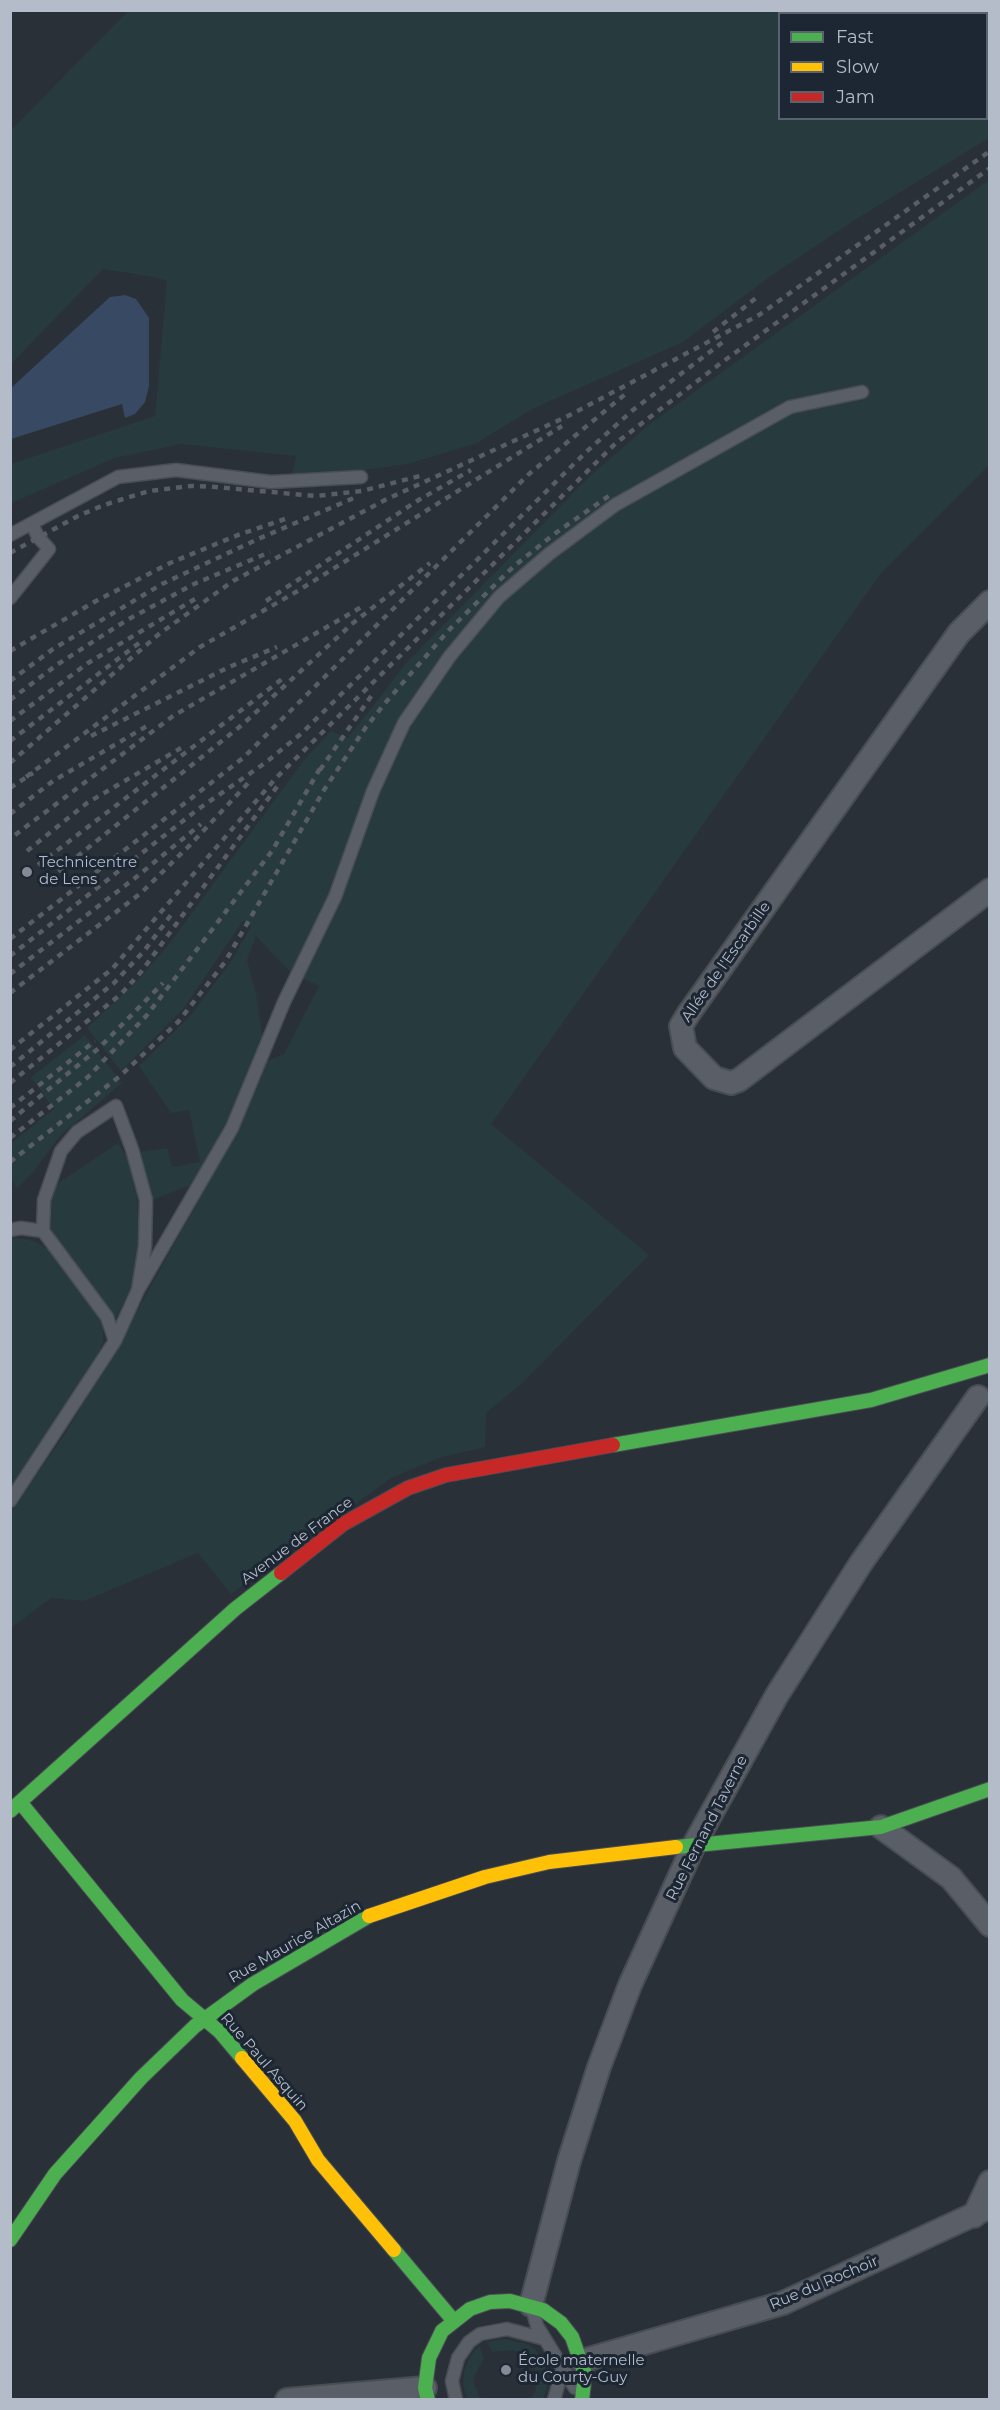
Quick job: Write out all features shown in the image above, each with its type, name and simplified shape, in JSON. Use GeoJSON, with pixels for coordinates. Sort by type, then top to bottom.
{"type":"FeatureCollection","features":[{"type":"Feature","properties":{"kind":"street","name":"Allée de l'Escarbille"},"geometry":{"type":"LineString","coordinates":[[990,602],[959,633],[688,1013],[681,1026],[685,1048],[714,1078],[731,1083],[739,1080],[990,890]]}},
{"type":"Feature","properties":{"kind":"street"},"geometry":{"type":"LineString","coordinates":[[981,1367],[984,1400]]}},
{"type":"Feature","properties":{"kind":"street","name":"Avenue de France"},"geometry":{"type":"LineString","coordinates":[[14,1801],[235,1609],[343,1524],[387,1498],[446,1475],[871,1400],[981,1367]]}},
{"type":"Feature","properties":{"kind":"street","name":"Rue Fernand Taverne"},"geometry":{"type":"LineString","coordinates":[[531,2305],[569,2161],[599,2067],[630,1985],[694,1845],[777,1695],[861,1563],[984,1400]]}},
{"type":"Feature","properties":{"kind":"street","name":"Rue Maurice Altazin"},"geometry":{"type":"LineString","coordinates":[[10,2240],[55,2174],[102,2120],[204,2019],[253,1984],[367,1917],[485,1877],[549,1862],[881,1827],[990,1789]]}},
{"type":"Feature","properties":{"kind":"street","name":"Rue Paul Asquin"},"geometry":{"type":"LineString","coordinates":[[14,1801],[182,2000],[220,2032],[295,2121],[318,2160],[453,2320]]}},
{"type":"Feature","properties":{"kind":"street"},"geometry":{"type":"LineString","coordinates":[[881,1827],[951,1878],[990,1925]]}},
{"type":"Feature","properties":{"kind":"street"},"geometry":{"type":"LineString","coordinates":[[982,2211],[990,2182]]}},
{"type":"Feature","properties":{"kind":"street","name":"Rue du Rochoir"},"geometry":{"type":"LineString","coordinates":[[573,2364],[783,2303],[982,2211]]}},
{"type":"Feature","properties":{"kind":"street"},"geometry":{"type":"LineString","coordinates":[[287,2400],[427,2394],[426,2372],[433,2347],[453,2320],[470,2309],[490,2302],[510,2301],[543,2310],[564,2326],[572,2337],[573,2364],[585,2374],[582,2399]]}},
{"type":"Feature","properties":{"kind":"lane"},"geometry":{"type":"LineString","coordinates":[[10,1501],[115,1341],[138,1290],[232,1128],[284,1002],[335,897],[373,791],[404,723],[450,656],[499,597],[615,505],[790,407],[862,392]]}},
{"type":"Feature","properties":{"kind":"lane"},"geometry":{"type":"LineString","coordinates":[[10,535],[118,477],[176,470],[271,482],[361,477]]}},
{"type":"Feature","properties":{"kind":"lane"},"geometry":{"type":"LineString","coordinates":[[10,598],[49,549],[38,537],[32,524]]}},
{"type":"Feature","properties":{"kind":"lane"},"geometry":{"type":"LineString","coordinates":[[115,1341],[107,1317],[43,1231],[44,1200],[61,1151],[77,1132],[116,1106],[132,1149],[146,1200],[145,1246],[138,1290]]}},
{"type":"Feature","properties":{"kind":"lane"},"geometry":{"type":"LineString","coordinates":[[10,1230],[21,1228],[43,1231]]}},
{"type":"Feature","properties":{"kind":"lane"},"geometry":{"type":"LineString","coordinates":[[531,2305],[537,2326],[545,2338],[573,2364],[582,2399]]}},
{"type":"Feature","properties":{"kind":"lane"},"geometry":{"type":"LineString","coordinates":[[456,2400],[452,2381],[454,2370],[462,2350],[475,2338],[494,2330],[507,2329],[545,2338]]}},
{"type":"Feature","properties":{"kind":"lane"},"geometry":{"type":"LineString","coordinates":[[554,2400],[573,2364]]}},
{"type":"Feature","properties":{"kind":"green space"},"geometry":{"type":"Polygon","coordinates":[[[128,11],[989,11],[989,138],[853,221],[772,275],[683,342],[532,409],[477,443],[408,464],[349,472],[292,475],[296,456],[181,444],[115,458],[11,503],[11,464],[155,416],[167,281],[103,269],[11,364],[11,130],[128,11]]]}},
{"type":"Feature","properties":{"kind":"green space"},"geometry":{"type":"Polygon","coordinates":[[[989,180],[989,465],[881,573],[491,1124],[649,1255],[521,1384],[486,1413],[485,1447],[439,1458],[391,1478],[231,1594],[198,1553],[84,1601],[51,1598],[11,1628],[11,1511],[65,1434],[117,1347],[236,1133],[265,1062],[284,1054],[319,986],[291,973],[256,936],[247,960],[256,994],[263,1041],[231,1114],[196,1183],[149,1201],[140,1152],[167,1148],[172,1167],[200,1162],[189,1110],[171,1113],[139,1066],[191,1015],[230,963],[251,927],[243,921],[184,1008],[121,1071],[87,1028],[138,980],[170,943],[304,760],[331,731],[348,738],[408,661],[591,475],[650,424],[989,180]]]}},
{"type":"Feature","properties":{"kind":"green space"},"geometry":{"type":"Polygon","coordinates":[[[85,1035],[122,1083],[60,1136],[33,1172],[17,1188],[11,1179],[11,1143],[54,1109],[31,1077],[85,1035]]]}},
{"type":"Feature","properties":{"kind":"green space"},"geometry":{"type":"Polygon","coordinates":[[[118,1143],[128,1159],[137,1198],[139,1241],[133,1284],[116,1318],[66,1254],[51,1228],[51,1188],[118,1143]]]}},
{"type":"Feature","properties":{"kind":"green space"},"geometry":{"type":"Polygon","coordinates":[[[10,1237],[34,1241],[48,1249],[97,1312],[103,1327],[103,1342],[97,1356],[75,1393],[11,1487],[10,1237]]]}},
{"type":"Feature","properties":{"kind":"green space"},"geometry":{"type":"Polygon","coordinates":[[[505,2339],[527,2344],[535,2349],[547,2368],[536,2371],[531,2361],[514,2350],[492,2352],[487,2342],[505,2339]]]}},
{"type":"Feature","properties":{"kind":"green space"},"geometry":{"type":"Polygon","coordinates":[[[479,2346],[484,2358],[475,2375],[474,2384],[481,2399],[468,2399],[463,2386],[464,2371],[470,2357],[479,2346]]]}},
{"type":"Feature","properties":{"kind":"green space"},"geometry":{"type":"Polygon","coordinates":[[[548,2371],[548,2384],[543,2399],[530,2399],[536,2390],[536,2374],[548,2371]]]}},
{"type":"Feature","properties":{"kind":"water"},"geometry":{"type":"Polygon","coordinates":[[[125,295],[136,299],[149,318],[149,386],[145,402],[135,414],[125,418],[122,404],[11,439],[11,388],[110,297],[125,295]]]}},
{"type":"Feature","properties":{"kind":"railway"},"geometry":{"type":"LineString","coordinates":[[10,763],[159,634],[233,581],[385,500],[568,416],[759,315],[990,151]]}},
{"type":"Feature","properties":{"kind":"railway"},"geometry":{"type":"LineString","coordinates":[[10,1050],[112,969],[275,779],[616,443],[721,363],[990,168]]}},
{"type":"Feature","properties":{"kind":"railway"},"geometry":{"type":"LineString","coordinates":[[713,332],[756,298]]}},
{"type":"Feature","properties":{"kind":"railway"},"geometry":{"type":"LineString","coordinates":[[10,956],[197,810],[265,763],[302,733],[585,453],[633,410],[727,339]]}},
{"type":"Feature","properties":{"kind":"railway"},"geometry":{"type":"LineString","coordinates":[[10,939],[243,758],[529,474],[629,391]]}},
{"type":"Feature","properties":{"kind":"railway"},"geometry":{"type":"LineString","coordinates":[[26,777],[200,647],[296,592],[562,426]]}},
{"type":"Feature","properties":{"kind":"railway"},"geometry":{"type":"LineString","coordinates":[[266,601],[417,501],[471,470]]}},
{"type":"Feature","properties":{"kind":"railway"},"geometry":{"type":"LineString","coordinates":[[10,553],[78,516],[149,491],[191,486],[316,496],[362,491],[420,476]]}},
{"type":"Feature","properties":{"kind":"railway"},"geometry":{"type":"LineString","coordinates":[[10,1162],[120,1076],[178,1022],[225,962],[324,790],[366,727],[386,702],[448,631],[514,566],[557,532],[613,493]]}},
{"type":"Feature","properties":{"kind":"railway"},"geometry":{"type":"LineString","coordinates":[[10,681],[53,649],[162,584],[356,497]]}},
{"type":"Feature","properties":{"kind":"railway"},"geometry":{"type":"LineString","coordinates":[[10,651],[96,601],[170,563],[238,535],[285,519]]}},
{"type":"Feature","properties":{"kind":"railway"},"geometry":{"type":"LineString","coordinates":[[10,700],[58,664],[127,620],[194,584],[270,552]]}},
{"type":"Feature","properties":{"kind":"railway"},"geometry":{"type":"LineString","coordinates":[[49,879],[243,724],[353,623],[430,563]]}},
{"type":"Feature","properties":{"kind":"railway"},"geometry":{"type":"LineString","coordinates":[[10,721],[88,663],[195,599]]}},
{"type":"Feature","properties":{"kind":"railway"},"geometry":{"type":"LineString","coordinates":[[15,835],[173,716],[365,605]]}},
{"type":"Feature","properties":{"kind":"railway"},"geometry":{"type":"LineString","coordinates":[[10,741],[139,643]]}},
{"type":"Feature","properties":{"kind":"railway"},"geometry":{"type":"LineString","coordinates":[[91,736],[229,667],[277,647]]}},
{"type":"Feature","properties":{"kind":"railway"},"geometry":{"type":"LineString","coordinates":[[38,865],[286,676]]}},
{"type":"Feature","properties":{"kind":"railway"},"geometry":{"type":"LineString","coordinates":[[320,770],[374,692]]}},
{"type":"Feature","properties":{"kind":"railway"},"geometry":{"type":"LineString","coordinates":[[10,814],[53,781],[147,726]]}},
{"type":"Feature","properties":{"kind":"railway"},"geometry":{"type":"LineString","coordinates":[[27,851],[87,803],[181,748]]}},
{"type":"Feature","properties":{"kind":"railway"},"geometry":{"type":"LineString","coordinates":[[10,1138],[88,1077],[147,1015],[272,851],[322,765]]}},
{"type":"Feature","properties":{"kind":"railway"},"geometry":{"type":"LineString","coordinates":[[10,788],[33,773]]}},
{"type":"Feature","properties":{"kind":"railway"},"geometry":{"type":"LineString","coordinates":[[10,993],[141,893],[251,780]]}},
{"type":"Feature","properties":{"kind":"railway"},"geometry":{"type":"LineString","coordinates":[[10,1083],[121,994],[141,972],[279,784]]}},
{"type":"Feature","properties":{"kind":"railway"},"geometry":{"type":"LineString","coordinates":[[10,974],[201,824]]}},
{"type":"Feature","properties":{"kind":"railway"},"geometry":{"type":"LineString","coordinates":[[10,1067],[114,983],[144,951],[174,911]]}},
{"type":"Feature","properties":{"kind":"railway"},"geometry":{"type":"LineString","coordinates":[[10,1121],[99,1048],[163,983]]}},
{"type":"Feature","properties":{"kind":"railway"},"geometry":{"type":"LineString","coordinates":[[10,1108],[95,1041]]}},
{"type":"Feature","properties":{"kind":"traffic: fast"},"geometry":{"type":"LineString","coordinates":[[613,1445],[871,1400],[990,1365]]}},
{"type":"Feature","properties":{"kind":"traffic: fast"},"geometry":{"type":"LineString","coordinates":[[10,1811],[235,1609],[281,1573]]}},
{"type":"Feature","properties":{"kind":"traffic: fast"},"geometry":{"type":"LineString","coordinates":[[676,1847],[881,1827],[990,1789]]}},
{"type":"Feature","properties":{"kind":"traffic: fast"},"geometry":{"type":"LineString","coordinates":[[20,1802],[182,2000],[220,2032],[242,2058]]}},
{"type":"Feature","properties":{"kind":"traffic: fast"},"geometry":{"type":"LineString","coordinates":[[10,2240],[55,2174],[141,2078],[195,2026],[253,1984],[369,1916]]}},
{"type":"Feature","properties":{"kind":"traffic: fast"},"geometry":{"type":"LineString","coordinates":[[394,2250],[453,2320]]}},
{"type":"Feature","properties":{"kind":"traffic: fast"},"geometry":{"type":"LineString","coordinates":[[428,2400],[425,2388],[429,2358],[442,2331],[470,2309],[490,2302],[510,2301],[543,2310],[561,2323],[572,2337],[585,2374],[582,2400]]}},
{"type":"Feature","properties":{"kind":"traffic: slow"},"geometry":{"type":"LineString","coordinates":[[369,1916],[485,1877],[549,1862],[676,1847]]}},
{"type":"Feature","properties":{"kind":"traffic: slow"},"geometry":{"type":"LineString","coordinates":[[242,2058],[295,2121],[318,2160],[394,2250]]}},
{"type":"Feature","properties":{"kind":"traffic: jam"},"geometry":{"type":"LineString","coordinates":[[281,1573],[343,1524],[408,1488],[446,1475],[613,1445]]}},
{"type":"Feature","properties":{"kind":"place","name":"Technicentre de Lens"},"geometry":{"type":"Point","coordinates":[27,872]}},
{"type":"Feature","properties":{"kind":"place","name":"École maternelle du Courty-Guy"},"geometry":{"type":"Point","coordinates":[506,2370]}}]}
